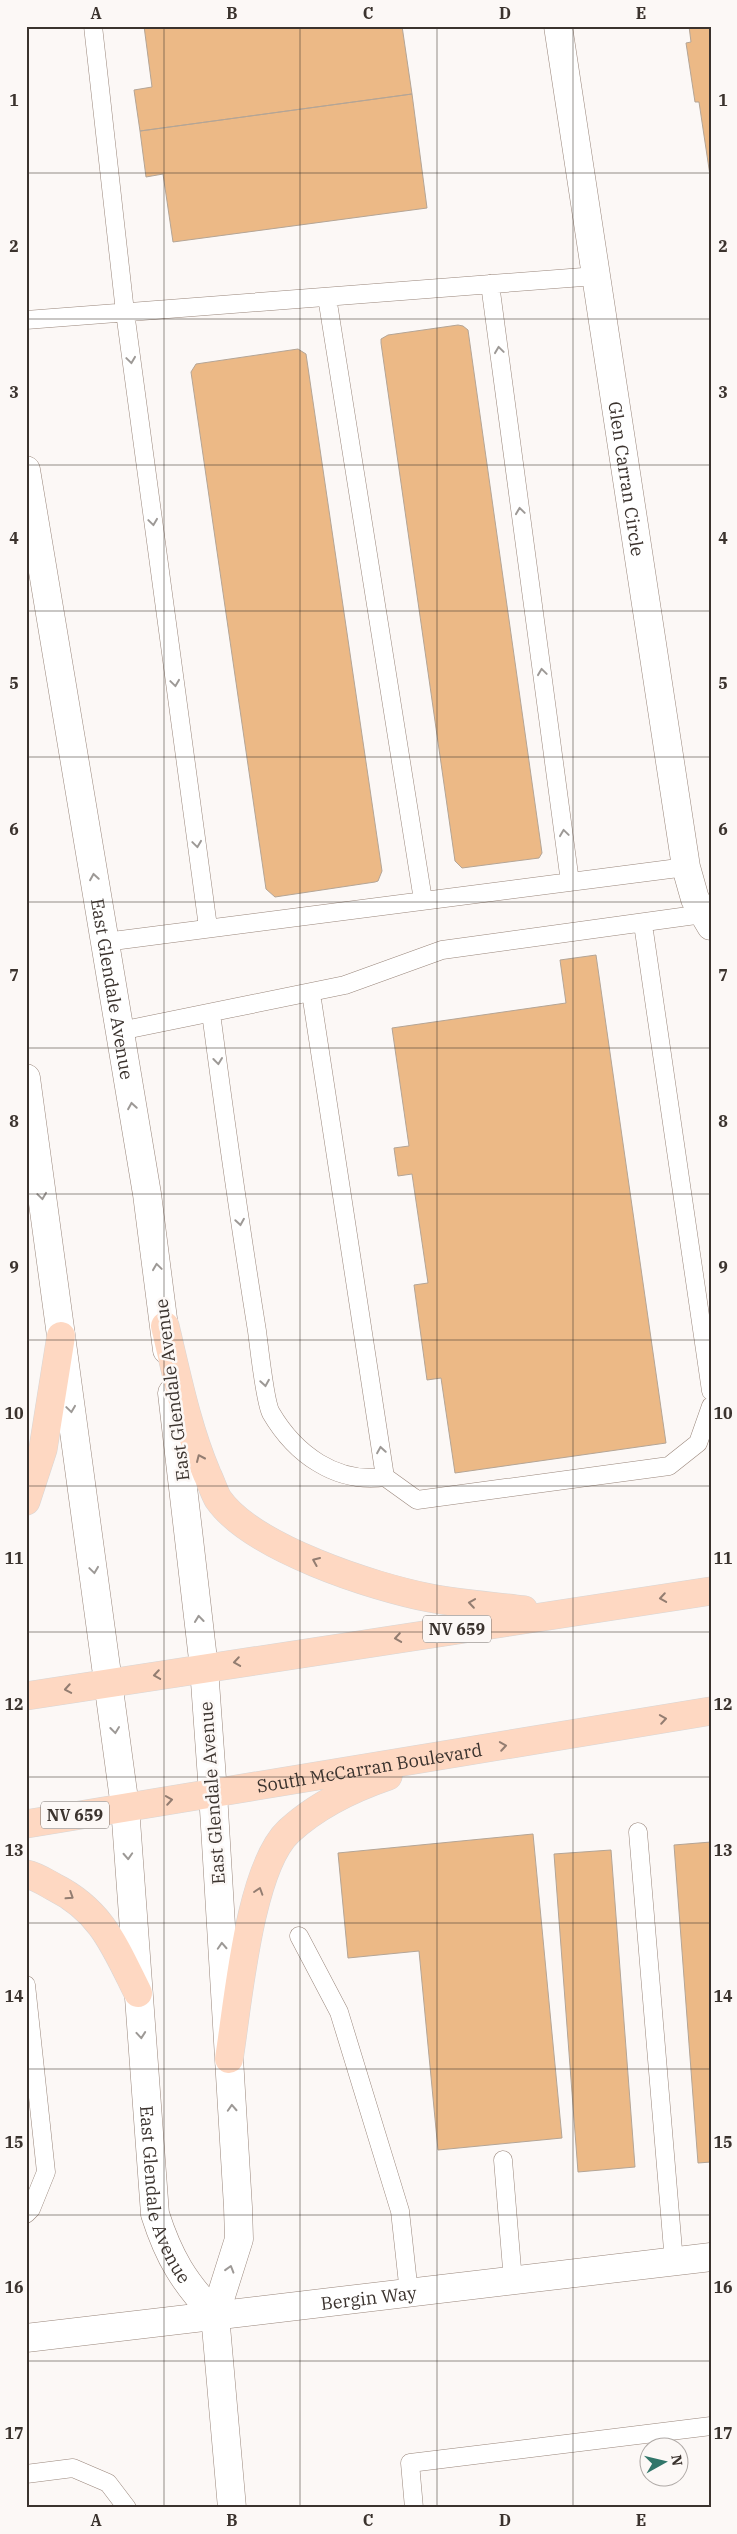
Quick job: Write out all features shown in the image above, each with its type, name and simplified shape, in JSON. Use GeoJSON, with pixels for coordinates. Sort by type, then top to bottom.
{"type":"FeatureCollection","features":[{"type":"Feature","properties":{"kind":"main road"},"geometry":{"type":"LineString","coordinates":[[165,1326],[194,1443],[218,1498],[238,1520],[259,1536],[323,1564],[430,1598],[555,1614]]}},
{"type":"Feature","properties":{"kind":"main road"},"geometry":{"type":"LineString","coordinates":[[26,1501],[43,1449],[61,1336]]}},
{"type":"Feature","properties":{"kind":"main road","name":"NV 659"},"geometry":{"type":"LineString","coordinates":[[26,1696],[711,1591]]}},
{"type":"Feature","properties":{"kind":"main road","name":"South McCarran Boulevard"},"geometry":{"type":"LineString","coordinates":[[26,1824],[711,1712]]}},
{"type":"Feature","properties":{"kind":"main road"},"geometry":{"type":"LineString","coordinates":[[229,2059],[253,1908],[266,1866],[288,1832],[325,1804],[366,1784],[454,1754]]}},
{"type":"Feature","properties":{"kind":"main road"},"geometry":{"type":"LineString","coordinates":[[26,1874],[71,1895],[95,1916],[113,1942],[138,1993]]}},
{"type":"Feature","properties":{"kind":"street","name":"Glen Carran Circle"},"geometry":{"type":"LineString","coordinates":[[558,26],[686,867],[695,899],[707,920]]}},
{"type":"Feature","properties":{"kind":"street","name":"East Glendale Avenue"},"geometry":{"type":"LineString","coordinates":[[26,470],[147,1194],[165,1326],[204,1668],[229,2059],[238,2239],[216,2316],[232,2508]]}},
{"type":"Feature","properties":{"kind":"street","name":"East Glendale Avenue"},"geometry":{"type":"LineString","coordinates":[[26,1078],[32,1164],[61,1336],[125,1807],[155,2214],[165,2246],[190,2289],[216,2316]]}},
{"type":"Feature","properties":{"kind":"street","name":"Bergin Way"},"geometry":{"type":"LineString","coordinates":[[26,2338],[711,2258]]}},
{"type":"Feature","properties":{"kind":"lane"},"geometry":{"type":"LineString","coordinates":[[93,26],[125,312],[208,928]]}},
{"type":"Feature","properties":{"kind":"lane"},"geometry":{"type":"LineString","coordinates":[[26,320],[596,276]]}},
{"type":"Feature","properties":{"kind":"lane"},"geometry":{"type":"LineString","coordinates":[[490,284],[570,882]]}},
{"type":"Feature","properties":{"kind":"lane"},"geometry":{"type":"LineString","coordinates":[[327,297],[423,900]]}},
{"type":"Feature","properties":{"kind":"lane"},"geometry":{"type":"LineString","coordinates":[[105,942],[686,867]]}},
{"type":"Feature","properties":{"kind":"lane"},"geometry":{"type":"LineString","coordinates":[[120,1031],[346,985],[442,950],[642,924],[707,920]]}},
{"type":"Feature","properties":{"kind":"lane"},"geometry":{"type":"LineString","coordinates":[[642,924],[711,1391]]}},
{"type":"Feature","properties":{"kind":"lane"},"geometry":{"type":"LineString","coordinates":[[311,993],[385,1477]]}},
{"type":"Feature","properties":{"kind":"lane"},"geometry":{"type":"LineString","coordinates":[[211,1013],[230,1156],[269,1411],[298,1448],[327,1469],[365,1480],[385,1477],[417,1500],[669,1466],[698,1444],[711,1406]]}},
{"type":"Feature","properties":{"kind":"lane"},"geometry":{"type":"LineString","coordinates":[[638,1832],[674,2262]]}},
{"type":"Feature","properties":{"kind":"lane"},"geometry":{"type":"LineString","coordinates":[[299,1936],[339,2012],[400,2211],[409,2293]]}},
{"type":"Feature","properties":{"kind":"lane"},"geometry":{"type":"LineString","coordinates":[[26,1984],[46,2172],[31,2209],[26,2214]]}},
{"type":"Feature","properties":{"kind":"lane"},"geometry":{"type":"LineString","coordinates":[[503,2160],[513,2281]]}},
{"type":"Feature","properties":{"kind":"lane"},"geometry":{"type":"LineString","coordinates":[[414,2508],[410,2463],[711,2426]]}},
{"type":"Feature","properties":{"kind":"lane"},"geometry":{"type":"LineString","coordinates":[[26,2474],[73,2468],[108,2483],[128,2508]]}},
{"type":"Feature","properties":{"kind":"building"},"geometry":{"type":"Polygon","coordinates":[[[144,26],[402,26],[412,94],[140,131],[134,90],[152,87],[144,26]]]}},
{"type":"Feature","properties":{"kind":"building"},"geometry":{"type":"Polygon","coordinates":[[[689,26],[711,26],[711,182],[699,102],[695,102],[686,43],[691,42],[689,26]]]}},
{"type":"Feature","properties":{"kind":"building"},"geometry":{"type":"Polygon","coordinates":[[[412,94],[427,208],[173,242],[163,174],[146,177],[140,131],[412,94]]]}},
{"type":"Feature","properties":{"kind":"building"},"geometry":{"type":"Polygon","coordinates":[[[458,325],[468,330],[542,853],[539,858],[462,868],[455,861],[381,343],[381,339],[388,335],[458,325]]]}},
{"type":"Feature","properties":{"kind":"building"},"geometry":{"type":"Polygon","coordinates":[[[298,349],[306,354],[382,871],[378,881],[375,882],[275,897],[266,889],[191,372],[196,364],[298,349]]]}},
{"type":"Feature","properties":{"kind":"building"},"geometry":{"type":"Polygon","coordinates":[[[596,955],[666,1443],[455,1473],[441,1378],[427,1380],[414,1285],[428,1283],[412,1174],[398,1176],[394,1148],[409,1146],[392,1028],[566,1003],[560,960],[596,955]]]}},
{"type":"Feature","properties":{"kind":"building"},"geometry":{"type":"Polygon","coordinates":[[[533,1834],[562,2138],[438,2150],[419,1951],[348,1958],[338,1853],[533,1834]]]}},
{"type":"Feature","properties":{"kind":"building"},"geometry":{"type":"Polygon","coordinates":[[[711,1842],[711,2162],[698,2163],[674,1845],[711,1842]]]}},
{"type":"Feature","properties":{"kind":"building"},"geometry":{"type":"Polygon","coordinates":[[[611,1850],[635,2167],[578,2172],[554,1854],[611,1850]]]}}]}
